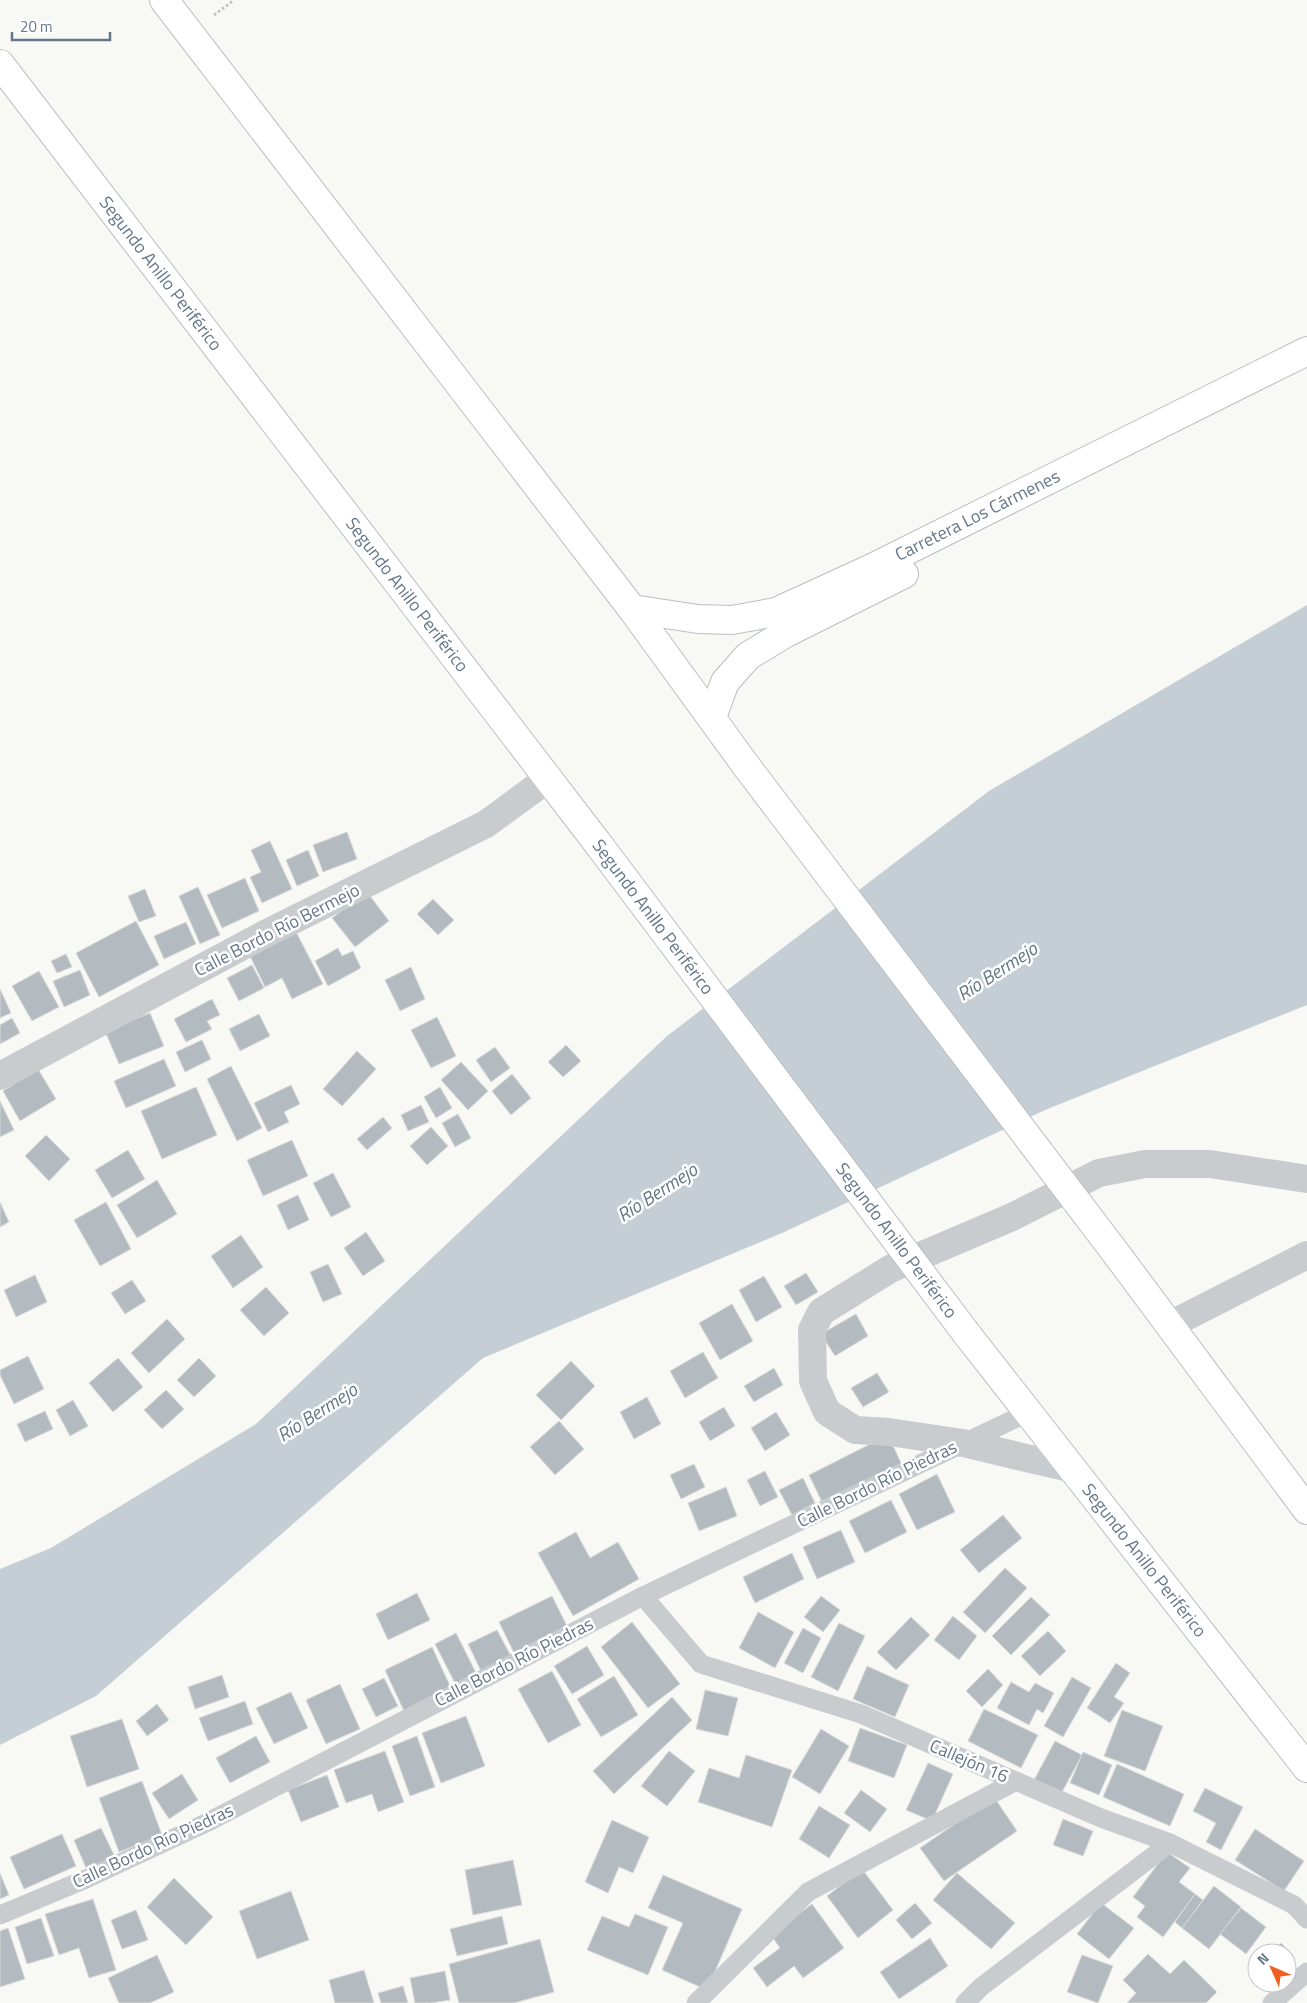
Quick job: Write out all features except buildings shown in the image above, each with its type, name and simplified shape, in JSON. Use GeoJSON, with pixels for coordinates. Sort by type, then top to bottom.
{"type":"FeatureCollection","features":[{"type":"Feature","properties":{"kind":"main road"},"geometry":{"type":"LineString","coordinates":[[164,0],[632,609],[748,767],[1170,1325],[1307,1510]]}},
{"type":"Feature","properties":{"kind":"main road","name":"Segundo Anillo Periférico"},"geometry":{"type":"LineString","coordinates":[[0,64],[549,778],[966,1334],[1307,1768]]}},
{"type":"Feature","properties":{"kind":"main road","name":"Carretera Los Cármenes"},"geometry":{"type":"LineString","coordinates":[[632,609],[698,619],[732,620],[776,612],[870,569],[1307,351]]}},
{"type":"Feature","properties":{"kind":"main road","name":"Carretera Los Cármenes"},"geometry":{"type":"LineString","coordinates":[[712,717],[726,682],[748,656],[786,633],[1307,372]]}},
{"type":"Feature","properties":{"kind":"street","name":"Calle Bordo Río Bermejo"},"geometry":{"type":"LineString","coordinates":[[0,1076],[265,934],[486,824],[549,778]]}},
{"type":"Feature","properties":{"kind":"street"},"geometry":{"type":"LineString","coordinates":[[1073,1469],[963,1443],[889,1432],[855,1430],[827,1412],[813,1381],[812,1330],[821,1312],[890,1269],[1012,1217],[1099,1174],[1145,1164],[1210,1164],[1307,1179]]}},
{"type":"Feature","properties":{"kind":"street"},"geometry":{"type":"LineString","coordinates":[[1170,1325],[1307,1256]]}},
{"type":"Feature","properties":{"kind":"lane","name":"Calle Bordo Río Piedras"},"geometry":{"type":"LineString","coordinates":[[0,1915],[86,1879],[206,1823],[643,1596],[1029,1412]]}},
{"type":"Feature","properties":{"kind":"lane","name":"Callejón 16"},"geometry":{"type":"LineString","coordinates":[[643,1596],[701,1664],[861,1714],[1101,1818],[1170,1843],[1294,1905],[1307,1919]]}},
{"type":"Feature","properties":{"kind":"lane"},"geometry":{"type":"LineString","coordinates":[[696,2003],[808,1892],[1016,1781]]}},
{"type":"Feature","properties":{"kind":"lane"},"geometry":{"type":"LineString","coordinates":[[965,2003],[981,1987],[1170,1843]]}},
{"type":"Feature","properties":{"kind":"lane"},"geometry":{"type":"LineString","coordinates":[[1272,2003],[1307,1972]]}},
{"type":"Feature","properties":{"kind":"water","name":"Río Bermejo"},"geometry":{"type":"Polygon","coordinates":[[[1307,605],[1307,1005],[1045,1110],[782,1233],[483,1358],[96,1696],[0,1745],[0,1569],[51,1548],[256,1424],[667,1036],[989,791],[1307,605]]]}}]}
